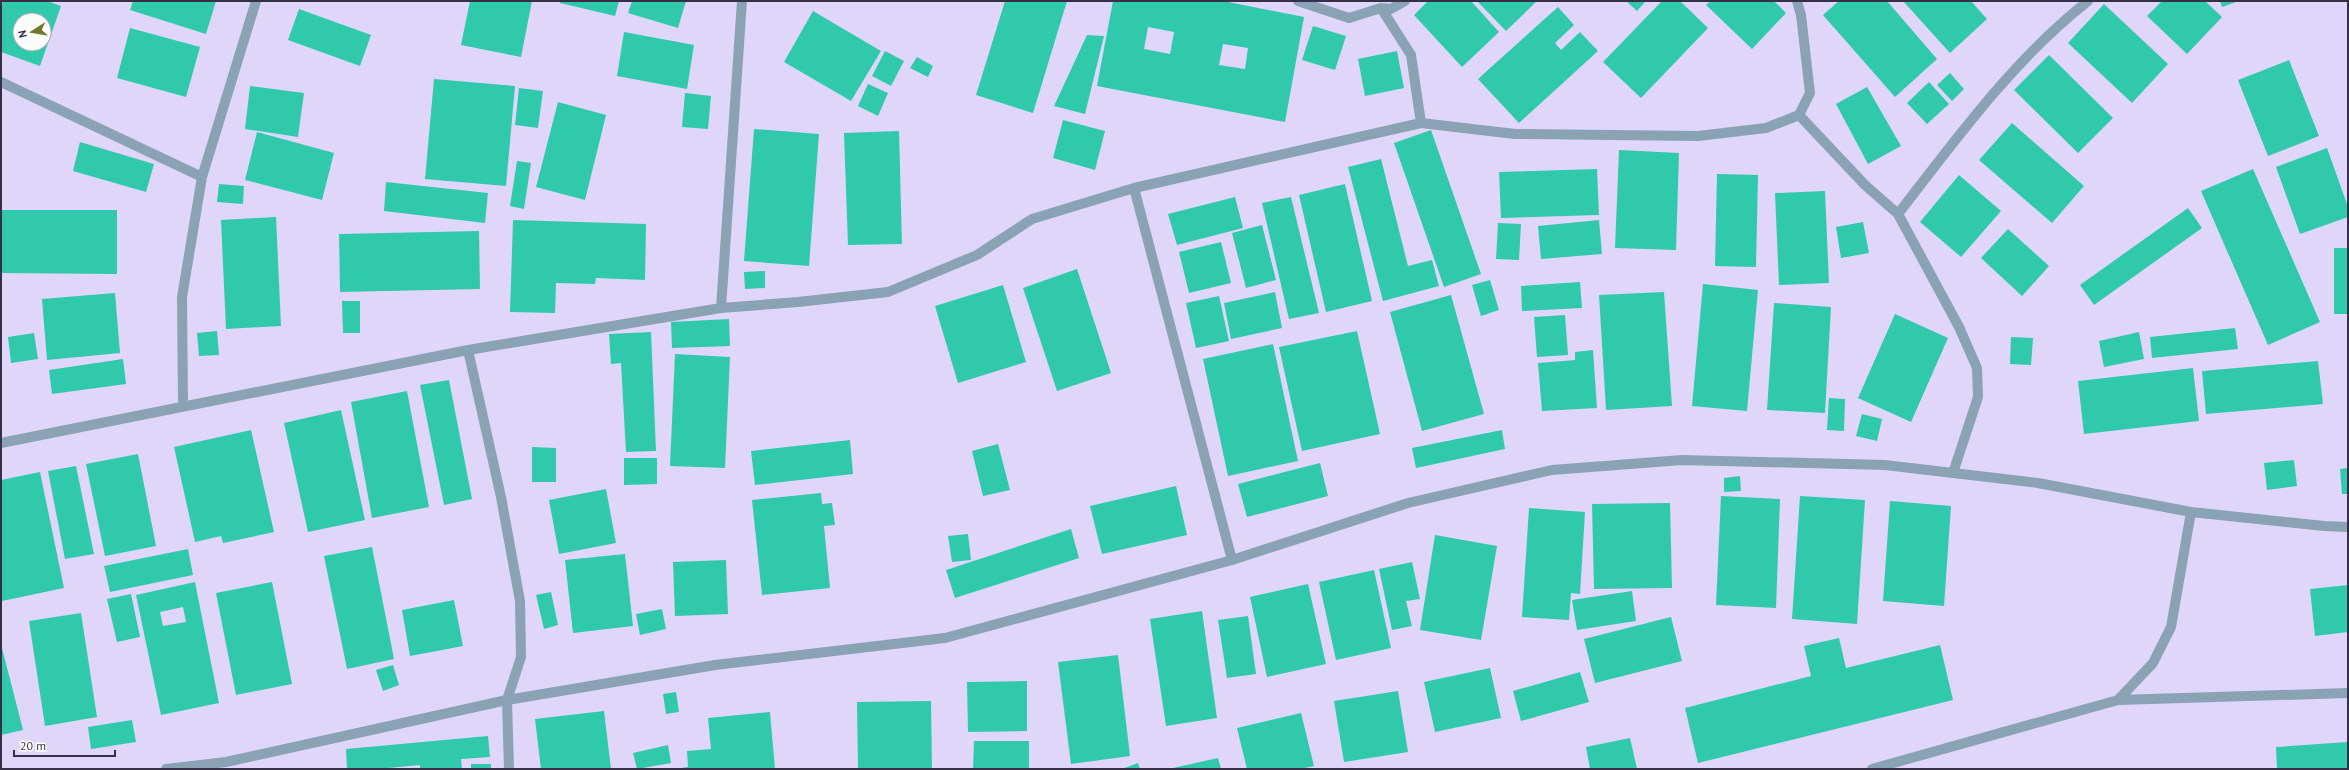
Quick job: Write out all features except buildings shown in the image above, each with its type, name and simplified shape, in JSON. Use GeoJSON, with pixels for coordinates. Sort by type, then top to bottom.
{"type":"FeatureCollection","features":[{"type":"Feature","properties":{"kind":"street"},"geometry":{"type":"LineString","coordinates":[[182,406],[182,297],[202,177],[256,1]]}},
{"type":"Feature","properties":{"kind":"street"},"geometry":{"type":"LineString","coordinates":[[721,308],[739,24],[742,1]]}},
{"type":"Feature","properties":{"kind":"street"},"geometry":{"type":"LineString","coordinates":[[1298,1],[1349,18],[1381,8],[1391,9],[1405,1]]}},
{"type":"Feature","properties":{"kind":"street"},"geometry":{"type":"LineString","coordinates":[[1,443],[468,350],[721,308],[798,302],[888,292],[977,255],[1032,218],[1134,188],[1421,123],[1515,134],[1698,136],[1766,128],[1799,115],[1810,92],[1798,1]]}},
{"type":"Feature","properties":{"kind":"street"},"geometry":{"type":"LineString","coordinates":[[1898,214],[1984,103],[2057,25],[2088,1]]}},
{"type":"Feature","properties":{"kind":"street"},"geometry":{"type":"LineString","coordinates":[[1381,8],[1411,55],[1421,123]]}},
{"type":"Feature","properties":{"kind":"street"},"geometry":{"type":"LineString","coordinates":[[1,82],[202,177]]}},
{"type":"Feature","properties":{"kind":"street"},"geometry":{"type":"LineString","coordinates":[[1799,115],[1865,185],[1898,214],[1959,327],[1977,368],[1978,397],[1953,473]]}},
{"type":"Feature","properties":{"kind":"street"},"geometry":{"type":"LineString","coordinates":[[1134,188],[1232,560]]}},
{"type":"Feature","properties":{"kind":"street"},"geometry":{"type":"LineString","coordinates":[[468,350],[501,497],[520,601],[521,658],[507,700],[509,769]]}},
{"type":"Feature","properties":{"kind":"street"},"geometry":{"type":"LineString","coordinates":[[166,769],[226,762],[507,700],[715,665],[945,638],[1232,560],[1408,502],[1552,470],[1682,460],[1885,466],[2038,483],[2190,512],[2324,526],[2348,526]]}},
{"type":"Feature","properties":{"kind":"street"},"geometry":{"type":"LineString","coordinates":[[2118,700],[2153,663],[2170,627],[2190,512]]}},
{"type":"Feature","properties":{"kind":"street"},"geometry":{"type":"LineString","coordinates":[[1872,769],[2118,700],[2348,693]]}}]}
